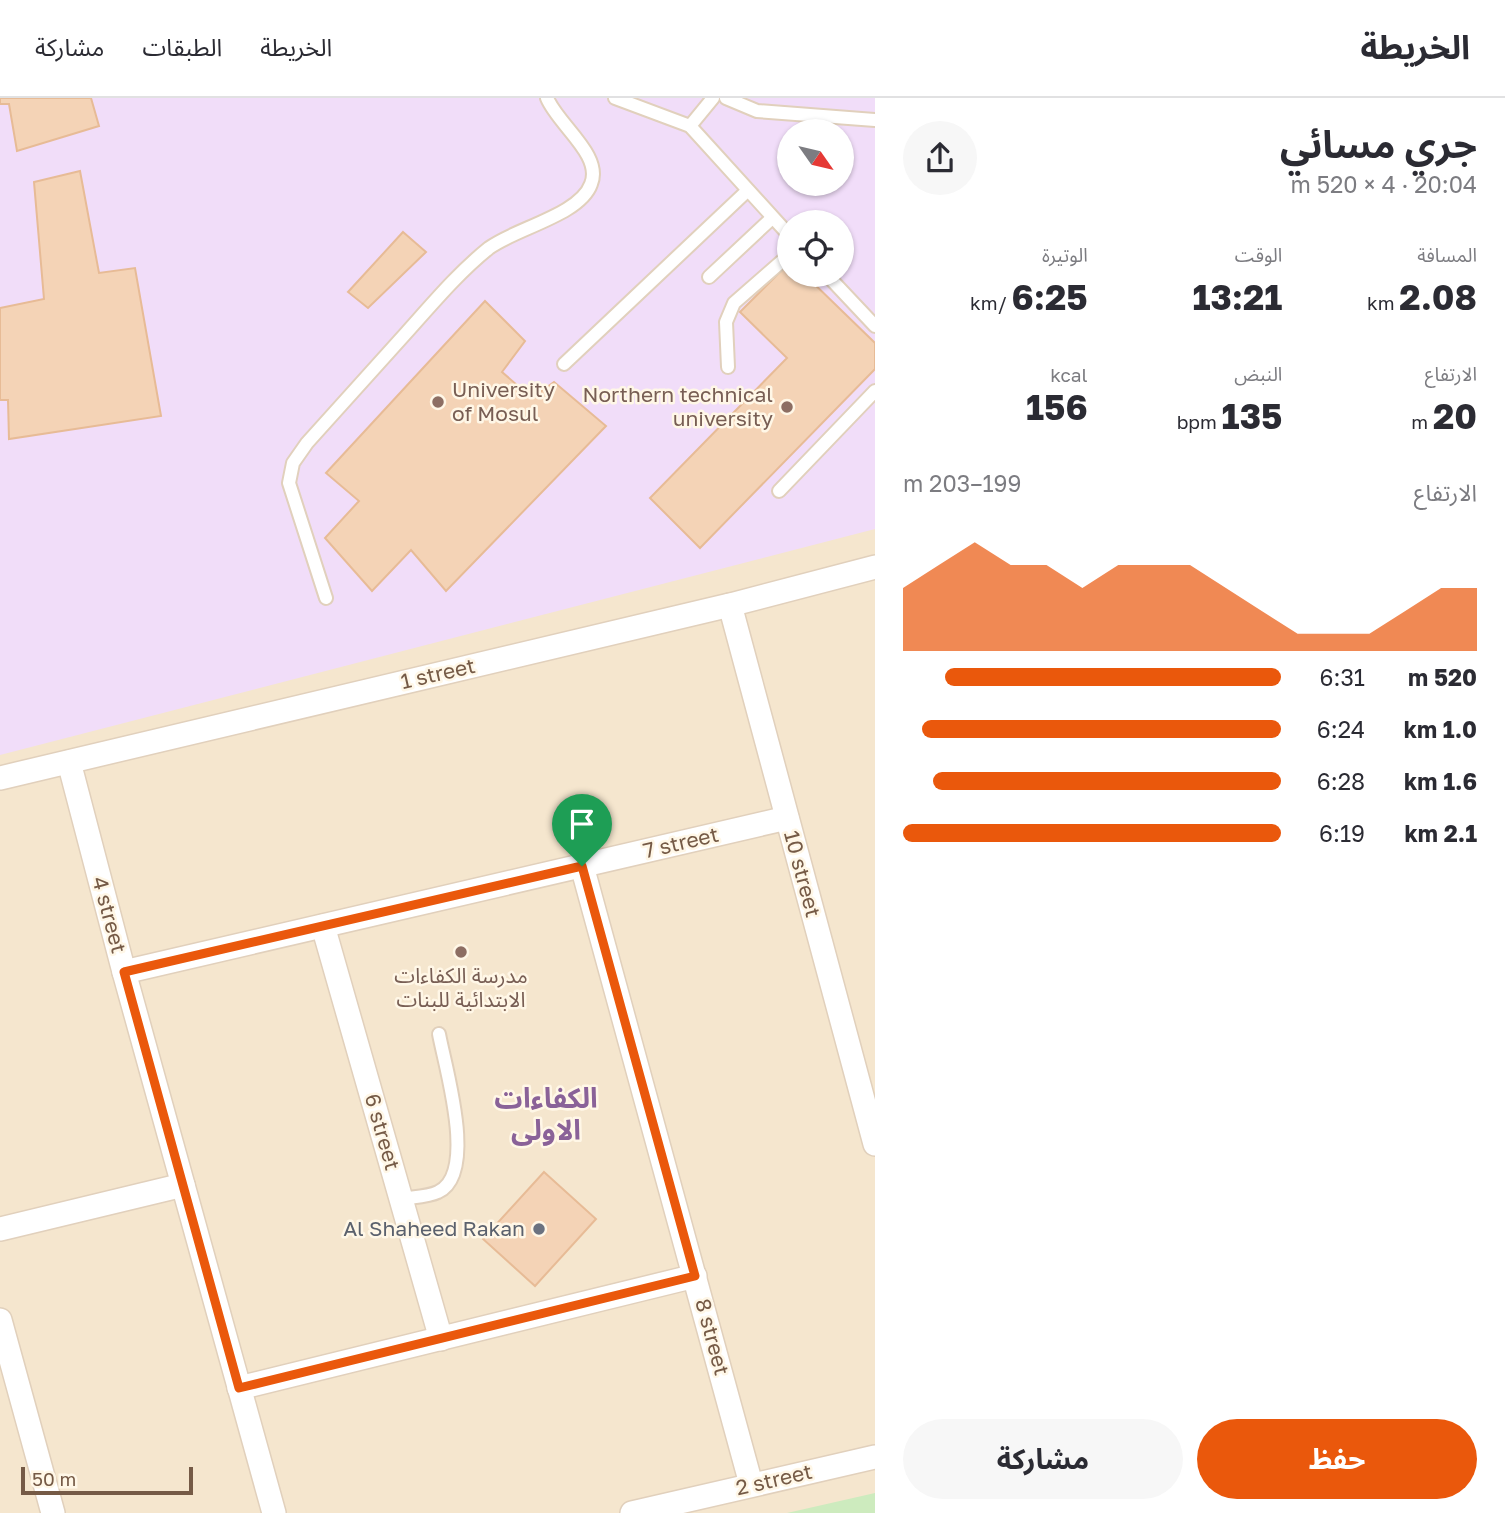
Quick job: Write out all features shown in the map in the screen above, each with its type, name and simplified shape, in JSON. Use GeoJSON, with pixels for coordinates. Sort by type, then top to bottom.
{"type":"FeatureCollection","features":[{"type":"Feature","properties":{"kind":"street","name":"1 street"},"geometry":{"type":"LineString","coordinates":[[0,778],[730,605],[875,566]]}},
{"type":"Feature","properties":{"kind":"street","name":"10 street"},"geometry":{"type":"LineString","coordinates":[[730,605],[787,818],[865,1066],[875,1144]]}},
{"type":"Feature","properties":{"kind":"street","name":"4 street"},"geometry":{"type":"LineString","coordinates":[[69,762],[124,972],[274,1513]]}},
{"type":"Feature","properties":{"kind":"street","name":"7 street"},"geometry":{"type":"LineString","coordinates":[[124,972],[787,818]]}},
{"type":"Feature","properties":{"kind":"street","name":"8 street"},"geometry":{"type":"LineString","coordinates":[[582,866],[751,1484]]}},
{"type":"Feature","properties":{"kind":"street","name":"6 street"},"geometry":{"type":"LineString","coordinates":[[323,926],[441,1339]]}},
{"type":"Feature","properties":{"kind":"street"},"geometry":{"type":"LineString","coordinates":[[0,1229],[183,1185]]}},
{"type":"Feature","properties":{"kind":"street"},"geometry":{"type":"LineString","coordinates":[[239,1388],[695,1276]]}},
{"type":"Feature","properties":{"kind":"street"},"geometry":{"type":"LineString","coordinates":[[0,1321],[53,1513]]}},
{"type":"Feature","properties":{"kind":"street","name":"2 street"},"geometry":{"type":"LineString","coordinates":[[632,1513],[875,1457]]}},
{"type":"Feature","properties":{"kind":"lane"},"geometry":{"type":"LineString","coordinates":[[326,598],[293,501],[289,483],[293,463],[307,443],[444,290],[489,248],[514,232],[560,214],[582,198],[591,184],[594,166],[585,149],[551,108],[547,98]]}},
{"type":"Feature","properties":{"kind":"lane"},"geometry":{"type":"LineString","coordinates":[[615,98],[690,126],[777,223]]}},
{"type":"Feature","properties":{"kind":"lane"},"geometry":{"type":"LineString","coordinates":[[690,126],[713,98]]}},
{"type":"Feature","properties":{"kind":"lane"},"geometry":{"type":"LineString","coordinates":[[726,98],[757,111],[875,120]]}},
{"type":"Feature","properties":{"kind":"lane"},"geometry":{"type":"LineString","coordinates":[[564,364],[747,191]]}},
{"type":"Feature","properties":{"kind":"lane"},"geometry":{"type":"LineString","coordinates":[[709,277],[772,218]]}},
{"type":"Feature","properties":{"kind":"lane"},"geometry":{"type":"LineString","coordinates":[[728,368],[726,322],[734,303],[777,265]]}},
{"type":"Feature","properties":{"kind":"lane"},"geometry":{"type":"LineString","coordinates":[[838,287],[875,326]]}},
{"type":"Feature","properties":{"kind":"lane"},"geometry":{"type":"LineString","coordinates":[[779,491],[875,391]]}},
{"type":"Feature","properties":{"kind":"lane"},"geometry":{"type":"LineString","coordinates":[[401,1199],[439,1192],[448,1184],[459,1160],[459,1137],[439,1034]]}},
{"type":"Feature","properties":{"kind":"shaded area"},"geometry":{"type":"Polygon","coordinates":[[[0,98],[875,98],[875,1513],[0,1513],[0,98]]]}},
{"type":"Feature","properties":{"kind":"shaded area","name":"University of Mosul"},"geometry":{"type":"Polygon","coordinates":[[[0,98],[875,98],[875,529],[0,755],[0,98]]]}},
{"type":"Feature","properties":{"kind":"green space"},"geometry":{"type":"Polygon","coordinates":[[[875,1493],[875,1513],[787,1513],[875,1493]]]}},
{"type":"Feature","properties":{"kind":"building"},"geometry":{"type":"Polygon","coordinates":[[[0,98],[91,98],[99,126],[17,151],[9,104],[0,104],[0,98]]]}},
{"type":"Feature","properties":{"kind":"building"},"geometry":{"type":"Polygon","coordinates":[[[80,171],[99,273],[135,268],[161,416],[9,439],[8,400],[0,400],[0,308],[44,299],[34,182],[80,171]]]}},
{"type":"Feature","properties":{"kind":"building"},"geometry":{"type":"Polygon","coordinates":[[[403,232],[426,252],[368,308],[348,292],[403,232]]]}},
{"type":"Feature","properties":{"kind":"building"},"geometry":{"type":"Polygon","coordinates":[[[777,275],[777,287],[817,287],[875,343],[875,369],[700,548],[650,498],[787,358],[740,312],[777,275]]]}},
{"type":"Feature","properties":{"kind":"building"},"geometry":{"type":"Polygon","coordinates":[[[485,301],[525,341],[502,372],[532,398],[554,382],[606,426],[446,591],[411,550],[372,591],[325,538],[359,501],[326,473],[485,301]]]}},
{"type":"Feature","properties":{"kind":"building","name":"Al Shaheed Rakan"},"geometry":{"type":"Polygon","coordinates":[[[544,1172],[596,1219],[535,1286],[483,1239],[544,1172]]]}},
{"type":"Feature","properties":{"kind":"place","name":"University of Mosul"},"geometry":{"type":"Point","coordinates":[438,402]}},
{"type":"Feature","properties":{"kind":"place","name":"Northern technical university"},"geometry":{"type":"Point","coordinates":[787,407]}},
{"type":"Feature","properties":{"kind":"place","name":"مدرسة الكفاءات الابتدائية للبنات"},"geometry":{"type":"Point","coordinates":[461,952]}},
{"type":"Feature","properties":{"kind":"place","name":"Al Shaheed Rakan"},"geometry":{"type":"Point","coordinates":[539,1229]}},
{"type":"Feature","properties":{"kind":"district","name":"الكفاءات الاولى"},"geometry":{"type":"Point","coordinates":[546,1114]}},
{"type":"Feature","properties":{"kind":"route"},"geometry":{"type":"LineString","coordinates":[[582,866],[695,1276],[239,1388],[124,972],[582,866]]}}]}
